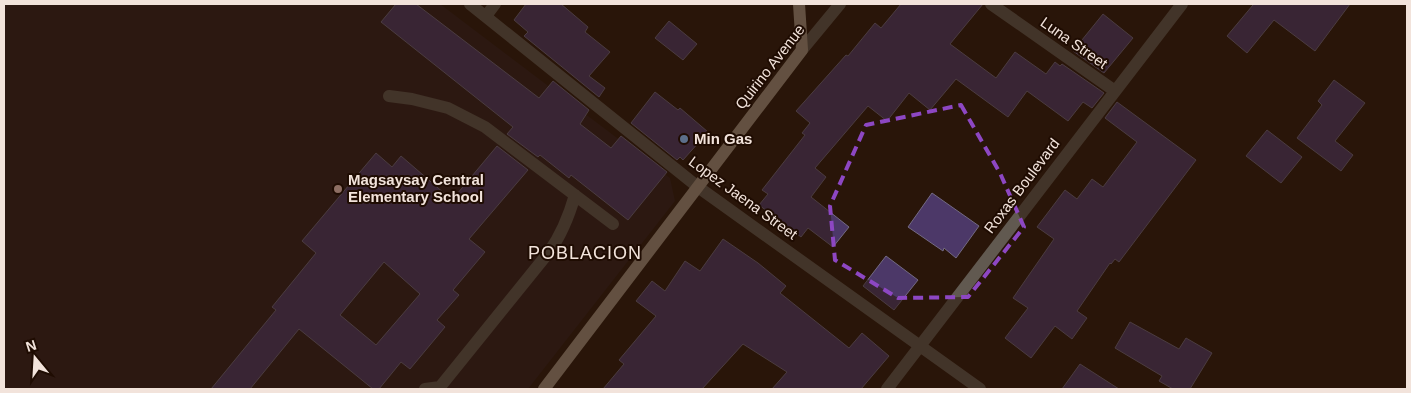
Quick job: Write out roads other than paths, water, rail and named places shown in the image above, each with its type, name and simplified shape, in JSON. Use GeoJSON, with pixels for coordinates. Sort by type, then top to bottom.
{"type":"FeatureCollection","features":[{"type":"Feature","properties":{"kind":"main road"},"geometry":{"type":"LineString","coordinates":[[799,4],[802,50]]}},
{"type":"Feature","properties":{"kind":"main road","name":"Quirino Avenue"},"geometry":{"type":"LineString","coordinates":[[544,389],[802,50]]}},
{"type":"Feature","properties":{"kind":"street","name":"Lopez Jaena Street"},"geometry":{"type":"LineString","coordinates":[[470,4],[698,187],[980,389]]}},
{"type":"Feature","properties":{"kind":"street"},"geometry":{"type":"LineString","coordinates":[[486,16],[495,4]]}},
{"type":"Feature","properties":{"kind":"street","name":"Quirino Avenue"},"geometry":{"type":"LineString","coordinates":[[802,50],[840,4]]}},
{"type":"Feature","properties":{"kind":"street","name":"Luna Street"},"geometry":{"type":"LineString","coordinates":[[991,4],[1115,91]]}},
{"type":"Feature","properties":{"kind":"street","name":"Roxas Boulevard"},"geometry":{"type":"LineString","coordinates":[[887,389],[1182,4]]}},
{"type":"Feature","properties":{"kind":"street"},"geometry":{"type":"LineString","coordinates":[[389,96],[448,108],[470,118],[501,137],[613,224]]}},
{"type":"Feature","properties":{"kind":"street"},"geometry":{"type":"LineString","coordinates":[[425,389],[441,388],[559,238],[575,195]]}},
{"type":"Feature","properties":{"kind":"place","name":"Min Gas"},"geometry":{"type":"Point","coordinates":[684,139]}},
{"type":"Feature","properties":{"kind":"place","name":"Magsaysay Central Elementary School"},"geometry":{"type":"Point","coordinates":[338,189]}},
{"type":"Feature","properties":{"kind":"district","name":"POBLACION"},"geometry":{"type":"Point","coordinates":[585,253]}}]}
